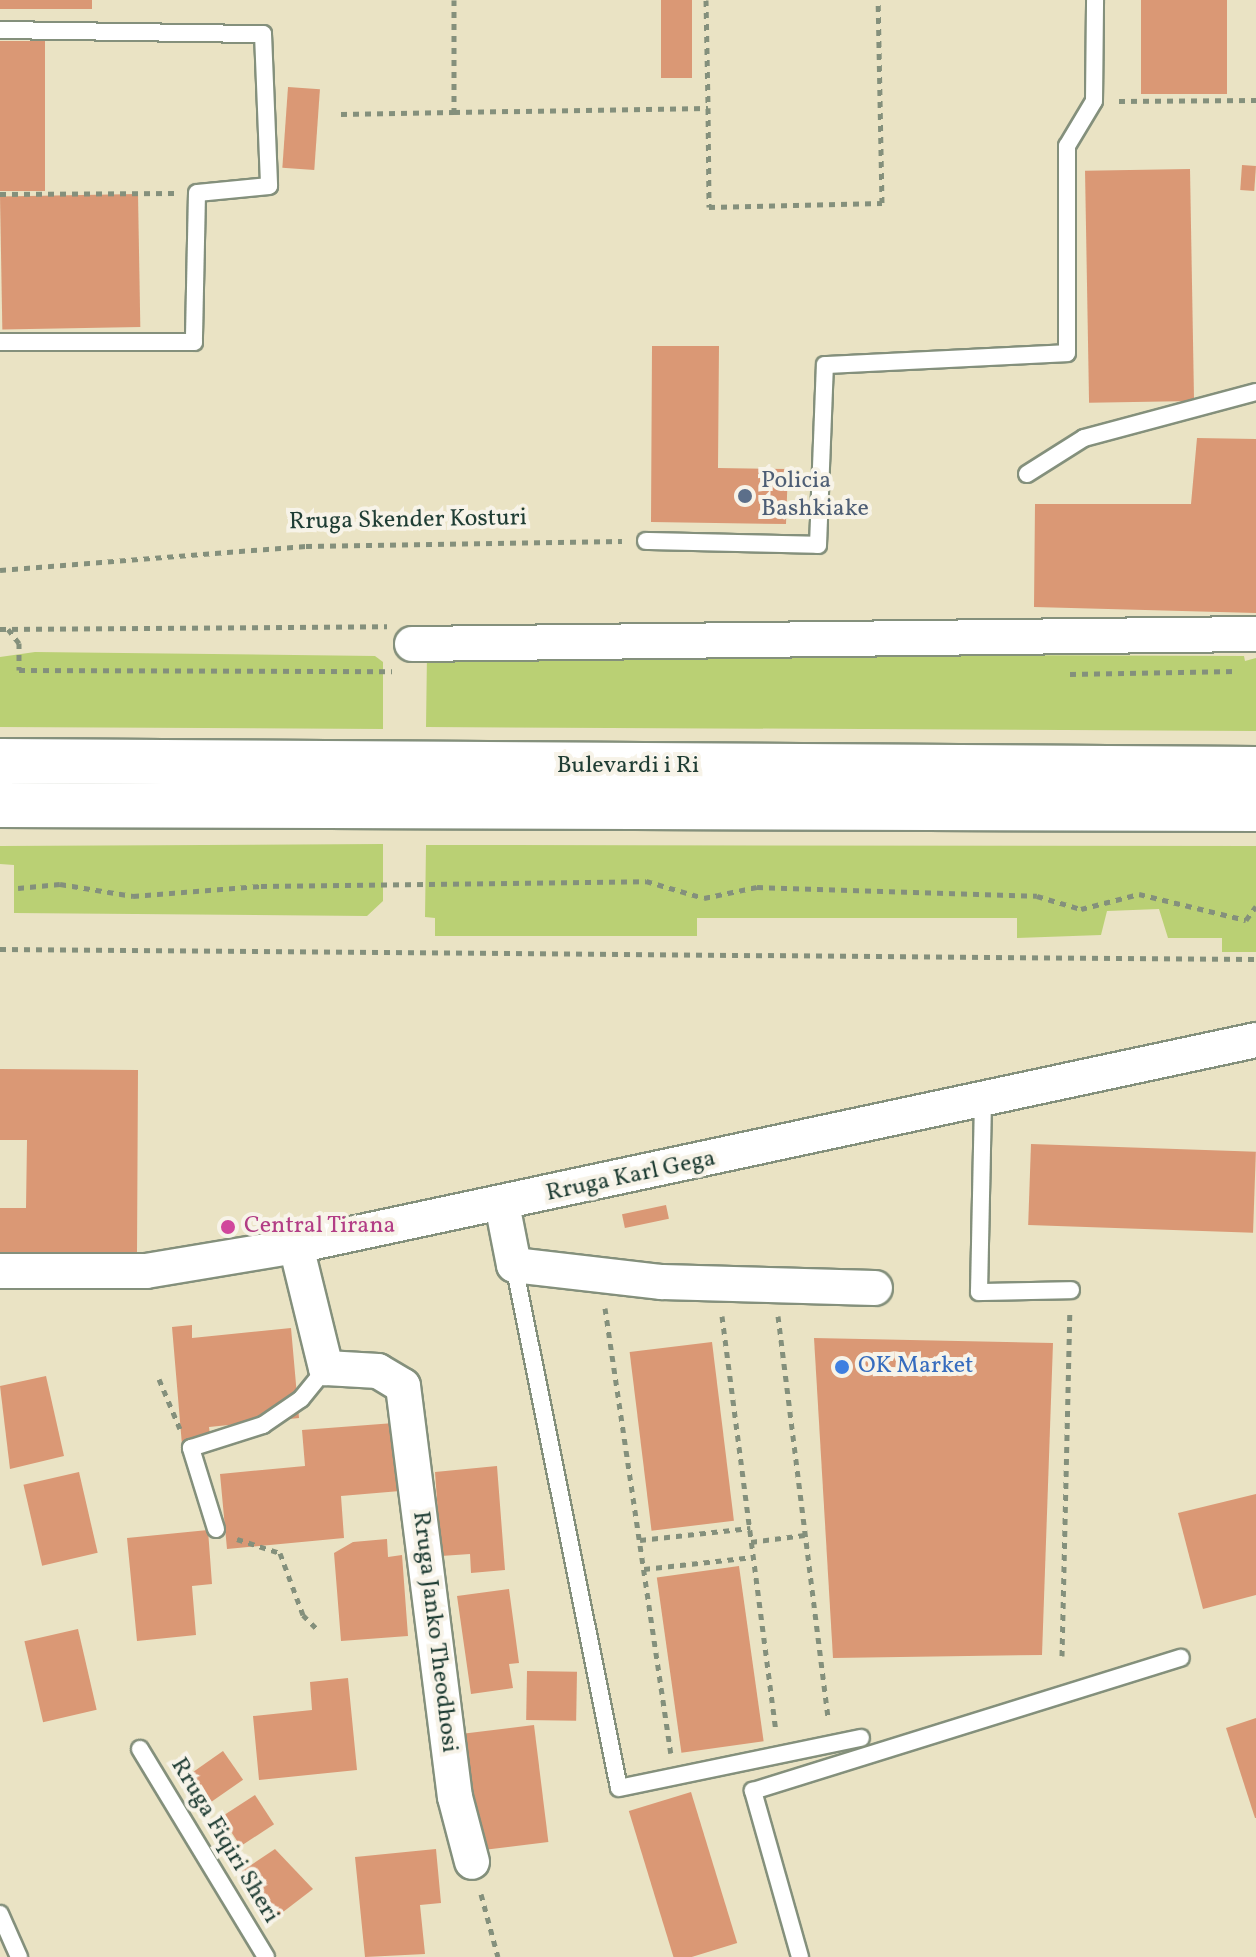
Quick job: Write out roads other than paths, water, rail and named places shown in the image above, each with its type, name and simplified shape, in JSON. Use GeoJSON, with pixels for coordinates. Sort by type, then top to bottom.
{"type":"FeatureCollection","features":[{"type":"Feature","properties":{"kind":"main road","name":"Bulevardi i Ri"},"geometry":{"type":"LineString","coordinates":[[0,761],[1256,769]]}},
{"type":"Feature","properties":{"kind":"main road","name":"Bulevardi i Ri"},"geometry":{"type":"LineString","coordinates":[[0,805],[1256,809]]}},
{"type":"Feature","properties":{"kind":"street"},"geometry":{"type":"LineString","coordinates":[[412,644],[1256,634]]}},
{"type":"Feature","properties":{"kind":"street","name":"Rruga Karl Gega"},"geometry":{"type":"LineString","coordinates":[[0,1271],[146,1271],[296,1246],[1256,1040]]}},
{"type":"Feature","properties":{"kind":"street"},"geometry":{"type":"LineString","coordinates":[[502,1204],[514,1265],[718,1284],[875,1288]]}},
{"type":"Feature","properties":{"kind":"street"},"geometry":{"type":"LineString","coordinates":[[296,1246],[326,1368]]}},
{"type":"Feature","properties":{"kind":"street","name":"Rruga Janko Theodhosi"},"geometry":{"type":"LineString","coordinates":[[326,1368],[394,1374],[403,1386],[455,1797],[472,1862]]}},
{"type":"Feature","properties":{"kind":"lane"},"geometry":{"type":"LineString","coordinates":[[646,541],[818,545],[825,365],[1067,353],[1067,146],[1094,101],[1095,0]]}},
{"type":"Feature","properties":{"kind":"lane"},"geometry":{"type":"LineString","coordinates":[[0,30],[263,34],[269,186],[197,193],[194,342],[0,342]]}},
{"type":"Feature","properties":{"kind":"lane"},"geometry":{"type":"LineString","coordinates":[[1027,474],[1084,438],[1256,392]]}},
{"type":"Feature","properties":{"kind":"lane"},"geometry":{"type":"LineString","coordinates":[[983,1101],[979,1292],[1071,1290]]}},
{"type":"Feature","properties":{"kind":"lane"},"geometry":{"type":"LineString","coordinates":[[514,1265],[619,1788],[861,1738]]}},
{"type":"Feature","properties":{"kind":"lane"},"geometry":{"type":"LineString","coordinates":[[216,1529],[191,1448],[263,1425],[301,1399],[326,1368]]}},
{"type":"Feature","properties":{"kind":"lane"},"geometry":{"type":"LineString","coordinates":[[800,1957],[753,1791],[1181,1658]]}},
{"type":"Feature","properties":{"kind":"lane","name":"Rruga Fiqiri Sheri"},"geometry":{"type":"LineString","coordinates":[[140,1749],[266,1957]]}},
{"type":"Feature","properties":{"kind":"lane"},"geometry":{"type":"LineString","coordinates":[[0,1914],[19,1957]]}},
{"type":"Feature","properties":{"kind":"place","name":"Policia Bashkiake"},"geometry":{"type":"Point","coordinates":[745,496]}},
{"type":"Feature","properties":{"kind":"place","name":"Central Tirana"},"geometry":{"type":"Point","coordinates":[228,1227]}},
{"type":"Feature","properties":{"kind":"place","name":"OK Market"},"geometry":{"type":"Point","coordinates":[842,1367]}}]}
